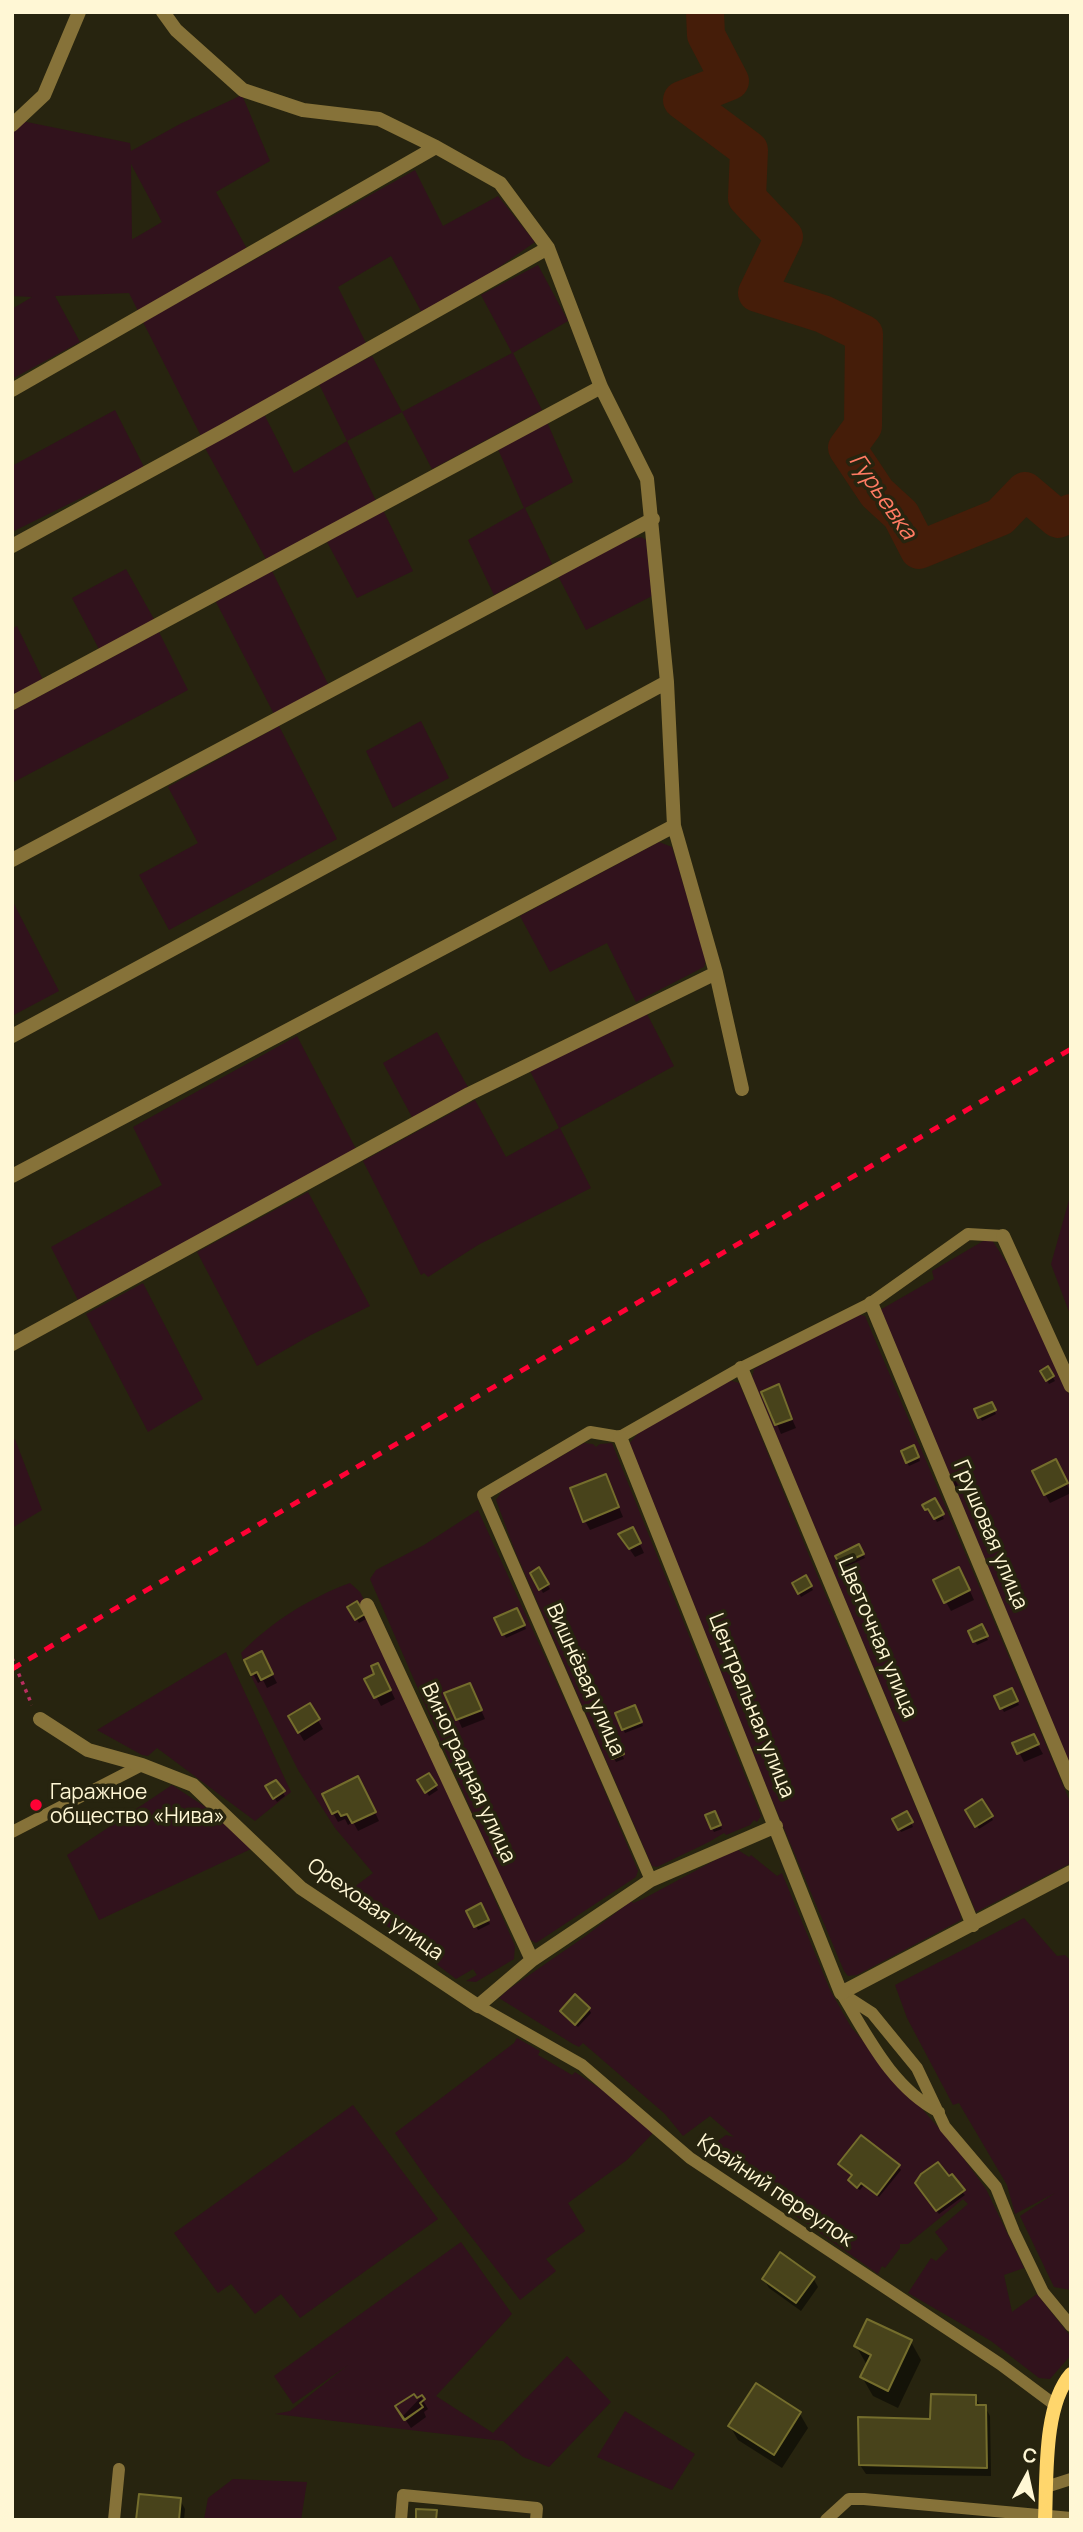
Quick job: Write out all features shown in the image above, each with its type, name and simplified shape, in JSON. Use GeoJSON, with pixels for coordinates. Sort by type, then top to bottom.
{"type":"FeatureCollection","features":[{"type":"Feature","properties":{"kind":"main road"},"geometry":{"type":"LineString","coordinates":[[1045,2518],[1049,2441],[1055,2405],[1065,2380],[1071,2374]]}},
{"type":"Feature","properties":{"kind":"street"},"geometry":{"type":"LineString","coordinates":[[12,125],[44,95],[79,12]]}},
{"type":"Feature","properties":{"kind":"street"},"geometry":{"type":"LineString","coordinates":[[163,12],[176,30],[243,90],[303,110],[379,118],[499,183],[548,248],[601,387],[647,479],[667,682],[674,826],[716,973],[742,1089]]}},
{"type":"Feature","properties":{"kind":"street"},"geometry":{"type":"LineString","coordinates":[[12,390],[436,147]]}},
{"type":"Feature","properties":{"kind":"street"},"geometry":{"type":"LineString","coordinates":[[12,546],[548,248]]}},
{"type":"Feature","properties":{"kind":"street"},"geometry":{"type":"LineString","coordinates":[[12,704],[601,387]]}},
{"type":"Feature","properties":{"kind":"street"},"geometry":{"type":"LineString","coordinates":[[12,860],[653,519]]}},
{"type":"Feature","properties":{"kind":"street"},"geometry":{"type":"LineString","coordinates":[[12,1036],[667,682]]}},
{"type":"Feature","properties":{"kind":"street"},"geometry":{"type":"LineString","coordinates":[[12,1176],[674,826]]}},
{"type":"Feature","properties":{"kind":"street"},"geometry":{"type":"LineString","coordinates":[[12,1344],[469,1094],[716,973]]}},
{"type":"Feature","properties":{"kind":"street"},"geometry":{"type":"LineString","coordinates":[[1003,1236],[1071,1386]]}},
{"type":"Feature","properties":{"kind":"street","name":"Грушовая улица"},"geometry":{"type":"LineString","coordinates":[[871,1304],[1071,1784]]}},
{"type":"Feature","properties":{"kind":"street","name":"Цветочная улица"},"geometry":{"type":"LineString","coordinates":[[741,1368],[973,1925]]}},
{"type":"Feature","properties":{"kind":"street","name":"Центральная улица"},"geometry":{"type":"LineString","coordinates":[[620,1437],[841,1993]]}},
{"type":"Feature","properties":{"kind":"street","name":"Виноградная улица"},"geometry":{"type":"LineString","coordinates":[[367,1605],[532,1959]]}},
{"type":"Feature","properties":{"kind":"street","name":"Ореховая улица"},"geometry":{"type":"LineString","coordinates":[[40,1719],[88,1751],[142,1765],[193,1784],[301,1888],[478,2006]]}},
{"type":"Feature","properties":{"kind":"street"},"geometry":{"type":"LineString","coordinates":[[478,2006],[532,1959],[651,1880],[776,1826]]}},
{"type":"Feature","properties":{"kind":"street"},"geometry":{"type":"LineString","coordinates":[[841,1993],[1071,1872]]}},
{"type":"Feature","properties":{"kind":"lane"},"geometry":{"type":"LineString","coordinates":[[620,1437],[741,1368],[871,1304],[968,1234],[1003,1236]]}},
{"type":"Feature","properties":{"kind":"lane","name":"Вишнёвая улица"},"geometry":{"type":"LineString","coordinates":[[620,1437],[590,1432],[483,1495],[651,1880]]}},
{"type":"Feature","properties":{"kind":"lane"},"geometry":{"type":"LineString","coordinates":[[12,1832],[142,1765]]}},
{"type":"Feature","properties":{"kind":"lane"},"geometry":{"type":"LineString","coordinates":[[841,1993],[887,2067],[920,2102],[939,2112]]}},
{"type":"Feature","properties":{"kind":"lane"},"geometry":{"type":"LineString","coordinates":[[841,1993],[872,2013],[917,2068],[945,2127],[996,2187],[1043,2292],[1071,2326]]}},
{"type":"Feature","properties":{"kind":"lane","name":"Крайний переулок"},"geometry":{"type":"LineString","coordinates":[[478,2006],[582,2065],[690,2158],[1000,2364],[1055,2405]]}},
{"type":"Feature","properties":{"kind":"lane"},"geometry":{"type":"LineString","coordinates":[[114,2520],[119,2469]]}},
{"type":"Feature","properties":{"kind":"lane"},"geometry":{"type":"LineString","coordinates":[[1046,2487],[1071,2479]]}},
{"type":"Feature","properties":{"kind":"lane"},"geometry":{"type":"LineString","coordinates":[[401,2520],[403,2495],[537,2508],[536,2520]]}},
{"type":"Feature","properties":{"kind":"lane"},"geometry":{"type":"LineString","coordinates":[[826,2520],[849,2499],[1045,2518],[1071,2518]]}},
{"type":"Feature","properties":{"kind":"path"},"geometry":{"type":"LineString","coordinates":[[12,1658],[40,1719]]}},
{"type":"Feature","properties":{"kind":"shaded area"},"geometry":{"type":"Polygon","coordinates":[[[242,95],[270,161],[216,192],[247,249],[138,311],[129,293],[55,296],[80,342],[12,379],[12,309],[32,297],[12,296],[12,119],[130,143],[131,151],[242,95]],[[131,164],[132,239],[162,222],[131,164]]]}},
{"type":"Feature","properties":{"kind":"shaded area"},"geometry":{"type":"Polygon","coordinates":[[[415,170],[443,226],[498,196],[535,242],[475,284],[422,313],[391,256],[338,287],[366,343],[201,436],[143,322],[415,170]]]}},
{"type":"Feature","properties":{"kind":"shaded area"},"geometry":{"type":"Polygon","coordinates":[[[538,265],[568,321],[513,353],[542,410],[432,469],[402,412],[512,353],[481,295],[538,265]]]}},
{"type":"Feature","properties":{"kind":"shaded area"},"geometry":{"type":"Polygon","coordinates":[[[372,356],[402,412],[347,441],[319,384],[372,356]]]}},
{"type":"Feature","properties":{"kind":"shaded area"},"geometry":{"type":"Polygon","coordinates":[[[115,410],[144,467],[12,532],[12,466],[115,410]]]}},
{"type":"Feature","properties":{"kind":"shaded area"},"geometry":{"type":"Polygon","coordinates":[[[264,414],[294,473],[347,441],[376,501],[267,561],[205,448],[264,414]]]}},
{"type":"Feature","properties":{"kind":"shaded area"},"geometry":{"type":"Polygon","coordinates":[[[547,422],[573,482],[525,508],[552,564],[494,595],[468,540],[524,508],[497,447],[547,422]]]}},
{"type":"Feature","properties":{"kind":"shaded area"},"geometry":{"type":"Polygon","coordinates":[[[383,510],[413,571],[357,598],[327,542],[383,510]]]}},
{"type":"Feature","properties":{"kind":"shaded area"},"geometry":{"type":"Polygon","coordinates":[[[641,537],[646,540],[652,596],[586,630],[557,574],[623,540],[641,537]]]}},
{"type":"Feature","properties":{"kind":"shaded area"},"geometry":{"type":"Polygon","coordinates":[[[126,569],[155,621],[100,651],[72,598],[126,569]]]}},
{"type":"Feature","properties":{"kind":"shaded area"},"geometry":{"type":"Polygon","coordinates":[[[272,571],[329,686],[275,716],[216,602],[272,571]]]}},
{"type":"Feature","properties":{"kind":"shaded area"},"geometry":{"type":"Polygon","coordinates":[[[17,626],[43,680],[12,696],[12,629],[17,626]]]}},
{"type":"Feature","properties":{"kind":"shaded area"},"geometry":{"type":"Polygon","coordinates":[[[159,632],[188,690],[12,783],[12,711],[159,632]]]}},
{"type":"Feature","properties":{"kind":"shaded area"},"geometry":{"type":"Polygon","coordinates":[[[421,721],[449,778],[393,808],[366,751],[421,721]]]}},
{"type":"Feature","properties":{"kind":"shaded area"},"geometry":{"type":"Polygon","coordinates":[[[279,726],[337,839],[169,930],[139,875],[198,843],[168,787],[279,726]]]}},
{"type":"Feature","properties":{"kind":"shaded area"},"geometry":{"type":"Polygon","coordinates":[[[659,842],[672,847],[706,960],[704,967],[636,1002],[607,943],[550,972],[520,916],[659,842]]]}},
{"type":"Feature","properties":{"kind":"shaded area"},"geometry":{"type":"Polygon","coordinates":[[[12,900],[59,991],[12,1016],[12,900]]]}},
{"type":"Feature","properties":{"kind":"shaded area"},"geometry":{"type":"Polygon","coordinates":[[[646,1012],[674,1066],[560,1128],[591,1188],[478,1245],[428,1277],[424,1273],[421,1275],[363,1161],[475,1100],[506,1157],[559,1128],[530,1071],[646,1012]]]}},
{"type":"Feature","properties":{"kind":"shaded area"},"geometry":{"type":"Polygon","coordinates":[[[437,1032],[469,1089],[413,1119],[383,1063],[437,1032]]]}},
{"type":"Feature","properties":{"kind":"shaded area"},"geometry":{"type":"Polygon","coordinates":[[[297,1036],[357,1151],[79,1302],[51,1247],[162,1185],[133,1127],[297,1036]]]}},
{"type":"Feature","properties":{"kind":"shaded area"},"geometry":{"type":"Polygon","coordinates":[[[308,1192],[370,1306],[257,1366],[197,1252],[308,1192]]]}},
{"type":"Feature","properties":{"kind":"shaded area"},"geometry":{"type":"Polygon","coordinates":[[[1071,1193],[1071,1317],[1051,1264],[1071,1193]]]}},
{"type":"Feature","properties":{"kind":"shaded area"},"geometry":{"type":"Polygon","coordinates":[[[990,1237],[1012,1271],[1025,1304],[1028,1301],[1071,1399],[1071,1771],[880,1310],[934,1279],[932,1271],[990,1237]]]}},
{"type":"Feature","properties":{"kind":"shaded area"},"geometry":{"type":"Polygon","coordinates":[[[143,1283],[203,1399],[148,1432],[86,1314],[143,1283]]]}},
{"type":"Feature","properties":{"kind":"shaded area"},"geometry":{"type":"Polygon","coordinates":[[[855,1314],[865,1316],[1071,1804],[1071,1863],[976,1912],[752,1378],[754,1369],[855,1314]]]}},
{"type":"Feature","properties":{"kind":"shaded area"},"geometry":{"type":"Polygon","coordinates":[[[729,1380],[739,1383],[812,1563],[960,1911],[961,1920],[857,1975],[848,1976],[844,1971],[745,1736],[628,1445],[641,1430],[729,1380]]]}},
{"type":"Feature","properties":{"kind":"shaded area"},"geometry":{"type":"Polygon","coordinates":[[[15,1439],[42,1510],[12,1528],[12,1440],[15,1439]]]}},
{"type":"Feature","properties":{"kind":"shaded area"},"geometry":{"type":"Polygon","coordinates":[[[584,1443],[596,1447],[612,1443],[761,1816],[757,1822],[754,1820],[750,1825],[726,1835],[724,1833],[657,1867],[652,1866],[515,1551],[496,1500],[503,1490],[584,1443]]]}},
{"type":"Feature","properties":{"kind":"shaded area"},"geometry":{"type":"Polygon","coordinates":[[[478,1510],[586,1747],[638,1871],[636,1877],[536,1943],[527,1938],[370,1579],[376,1570],[424,1545],[478,1510]]]}},
{"type":"Feature","properties":{"kind":"shaded area"},"geometry":{"type":"Polygon","coordinates":[[[350,1583],[360,1592],[367,1606],[515,1946],[514,1959],[476,1982],[466,1981],[477,1975],[473,1969],[456,1979],[345,1894],[373,1873],[335,1828],[298,1770],[243,1660],[241,1653],[278,1621],[350,1583]]]}},
{"type":"Feature","properties":{"kind":"shaded area"},"geometry":{"type":"Polygon","coordinates":[[[226,1652],[291,1792],[255,1821],[157,1748],[148,1756],[142,1755],[97,1730],[226,1652]]]}},
{"type":"Feature","properties":{"kind":"shaded area"},"geometry":{"type":"Polygon","coordinates":[[[172,1785],[210,1810],[251,1849],[99,1920],[67,1855],[172,1785]]]}},
{"type":"Feature","properties":{"kind":"shaded area"},"geometry":{"type":"Polygon","coordinates":[[[738,1850],[749,1857],[751,1855],[777,1876],[782,1873],[830,1990],[851,2027],[956,2148],[986,2189],[1024,2268],[1004,2275],[1012,2312],[1037,2294],[1071,2337],[1071,2355],[1050,2379],[1039,2378],[991,2341],[908,2293],[931,2258],[936,2261],[948,2249],[935,2232],[968,2204],[963,2199],[908,2244],[900,2244],[900,2248],[885,2268],[882,2266],[878,2274],[786,2209],[766,2186],[709,2155],[719,2140],[726,2135],[734,2137],[710,2116],[683,2136],[665,2114],[583,2043],[579,2047],[573,2044],[499,1998],[631,1901],[633,1903],[643,1899],[738,1850]]]}},
{"type":"Feature","properties":{"kind":"shaded area"},"geometry":{"type":"Polygon","coordinates":[[[1024,1918],[1057,1956],[1065,1955],[1071,1961],[1071,2290],[1054,2287],[1020,2216],[1055,2193],[1015,2214],[1007,2185],[959,2103],[953,2105],[907,2018],[895,1985],[1024,1918]]]}},
{"type":"Feature","properties":{"kind":"shaded area"},"geometry":{"type":"Polygon","coordinates":[[[517,2038],[540,2051],[538,2055],[572,2075],[575,2072],[616,2099],[653,2133],[627,2160],[568,2203],[585,2231],[546,2259],[556,2271],[520,2300],[429,2182],[395,2133],[514,2043],[517,2038]]]}},
{"type":"Feature","properties":{"kind":"shaded area"},"geometry":{"type":"Polygon","coordinates":[[[353,2105],[438,2219],[300,2318],[281,2294],[255,2314],[231,2284],[218,2293],[174,2233],[353,2105]]]}},
{"type":"Feature","properties":{"kind":"shaded area"},"geometry":{"type":"Polygon","coordinates":[[[461,2242],[512,2314],[436,2396],[493,2433],[567,2356],[611,2402],[549,2467],[523,2457],[503,2441],[275,2414],[290,2411],[348,2365],[293,2404],[274,2376],[461,2242]]]}},
{"type":"Feature","properties":{"kind":"shaded area"},"geometry":{"type":"Polygon","coordinates":[[[625,2411],[695,2454],[672,2490],[597,2457],[625,2411]]]}},
{"type":"Feature","properties":{"kind":"shaded area"},"geometry":{"type":"Polygon","coordinates":[[[233,2479],[307,2482],[301,2520],[204,2520],[208,2498],[233,2479]]]}},
{"type":"Feature","properties":{"kind":"building"},"geometry":{"type":"Polygon","coordinates":[[[1048,1366],[1054,1376],[1046,1381],[1040,1371],[1048,1366]]]}},
{"type":"Feature","properties":{"kind":"building"},"geometry":{"type":"Polygon","coordinates":[[[779,1384],[792,1419],[775,1425],[761,1392],[779,1384]]]}},
{"type":"Feature","properties":{"kind":"building"},"geometry":{"type":"Polygon","coordinates":[[[992,1402],[996,1410],[978,1418],[974,1409],[992,1402]]]}},
{"type":"Feature","properties":{"kind":"building"},"geometry":{"type":"Polygon","coordinates":[[[914,1445],[919,1457],[906,1463],[901,1451],[914,1445]]]}},
{"type":"Feature","properties":{"kind":"building"},"geometry":{"type":"Polygon","coordinates":[[[1056,1459],[1068,1483],[1044,1495],[1032,1471],[1056,1459]]]}},
{"type":"Feature","properties":{"kind":"building"},"geometry":{"type":"Polygon","coordinates":[[[606,1474],[619,1507],[583,1522],[570,1488],[606,1474]]]}},
{"type":"Feature","properties":{"kind":"building"},"geometry":{"type":"Polygon","coordinates":[[[935,1498],[944,1514],[934,1519],[922,1505],[935,1498]]]}},
{"type":"Feature","properties":{"kind":"building"},"geometry":{"type":"Polygon","coordinates":[[[633,1527],[641,1543],[629,1549],[618,1534],[633,1527]]]}},
{"type":"Feature","properties":{"kind":"building"},"geometry":{"type":"Polygon","coordinates":[[[859,1544],[864,1554],[840,1565],[835,1556],[859,1544]]]}},
{"type":"Feature","properties":{"kind":"building"},"geometry":{"type":"Polygon","coordinates":[[[539,1567],[549,1584],[539,1590],[530,1573],[539,1567]]]}},
{"type":"Feature","properties":{"kind":"building"},"geometry":{"type":"Polygon","coordinates":[[[959,1567],[970,1590],[944,1603],[933,1580],[959,1567]]]}},
{"type":"Feature","properties":{"kind":"building"},"geometry":{"type":"Polygon","coordinates":[[[806,1575],[812,1586],[798,1594],[792,1583],[806,1575]]]}},
{"type":"Feature","properties":{"kind":"building"},"geometry":{"type":"Polygon","coordinates":[[[357,1601],[365,1614],[355,1620],[347,1607],[357,1601]]]}},
{"type":"Feature","properties":{"kind":"building"},"geometry":{"type":"Polygon","coordinates":[[[517,1608],[525,1625],[502,1635],[494,1618],[517,1608]]]}},
{"type":"Feature","properties":{"kind":"building"},"geometry":{"type":"Polygon","coordinates":[[[982,1624],[988,1636],[973,1642],[968,1631],[982,1624]]]}},
{"type":"Feature","properties":{"kind":"building"},"geometry":{"type":"Polygon","coordinates":[[[262,1651],[273,1674],[261,1680],[257,1672],[251,1675],[244,1660],[262,1651]]]}},
{"type":"Feature","properties":{"kind":"building"},"geometry":{"type":"Polygon","coordinates":[[[378,1663],[391,1690],[374,1698],[364,1679],[374,1674],[371,1666],[378,1663]]]}},
{"type":"Feature","properties":{"kind":"building"},"geometry":{"type":"Polygon","coordinates":[[[470,1683],[482,1710],[456,1720],[444,1693],[470,1683]]]}},
{"type":"Feature","properties":{"kind":"building"},"geometry":{"type":"Polygon","coordinates":[[[1012,1688],[1018,1701],[1000,1709],[994,1696],[1012,1688]]]}},
{"type":"Feature","properties":{"kind":"building"},"geometry":{"type":"Polygon","coordinates":[[[310,1703],[320,1719],[298,1733],[288,1716],[310,1703]]]}},
{"type":"Feature","properties":{"kind":"building"},"geometry":{"type":"Polygon","coordinates":[[[635,1705],[642,1722],[622,1730],[615,1713],[635,1705]]]}},
{"type":"Feature","properties":{"kind":"building"},"geometry":{"type":"Polygon","coordinates":[[[1034,1734],[1039,1744],[1017,1754],[1012,1743],[1034,1734]]]}},
{"type":"Feature","properties":{"kind":"building"},"geometry":{"type":"Polygon","coordinates":[[[620,1746],[624,1754],[612,1759],[608,1751],[620,1746]]]}},
{"type":"Feature","properties":{"kind":"building"},"geometry":{"type":"Polygon","coordinates":[[[429,1773],[437,1785],[425,1793],[417,1780],[429,1773]]]}},
{"type":"Feature","properties":{"kind":"building"},"geometry":{"type":"Polygon","coordinates":[[[358,1776],[376,1812],[352,1823],[347,1814],[341,1816],[338,1811],[332,1814],[322,1794],[358,1776]]]}},
{"type":"Feature","properties":{"kind":"building"},"geometry":{"type":"Polygon","coordinates":[[[276,1780],[285,1791],[273,1799],[265,1786],[276,1780]]]}},
{"type":"Feature","properties":{"kind":"building"},"geometry":{"type":"Polygon","coordinates":[[[982,1799],[993,1816],[975,1827],[965,1810],[982,1799]]]}},
{"type":"Feature","properties":{"kind":"building"},"geometry":{"type":"Polygon","coordinates":[[[715,1811],[721,1825],[711,1829],[705,1815],[715,1811]]]}},
{"type":"Feature","properties":{"kind":"building"},"geometry":{"type":"Polygon","coordinates":[[[907,1811],[913,1822],[898,1830],[892,1819],[907,1811]]]}},
{"type":"Feature","properties":{"kind":"building"},"geometry":{"type":"Polygon","coordinates":[[[481,1903],[489,1920],[474,1927],[466,1911],[481,1903]]]}},
{"type":"Feature","properties":{"kind":"building"},"geometry":{"type":"Polygon","coordinates":[[[575,1994],[590,2008],[575,2025],[560,2011],[575,1994]]]}},
{"type":"Feature","properties":{"kind":"building"},"geometry":{"type":"Polygon","coordinates":[[[861,2135],[900,2165],[877,2195],[861,2183],[857,2188],[848,2180],[852,2175],[838,2164],[861,2135]]]}},
{"type":"Feature","properties":{"kind":"building"},"geometry":{"type":"Polygon","coordinates":[[[938,2162],[965,2190],[936,2211],[915,2183],[921,2174],[938,2162]]]}},
{"type":"Feature","properties":{"kind":"building"},"geometry":{"type":"Polygon","coordinates":[[[780,2252],[815,2277],[796,2303],[762,2279],[780,2252]]]}},
{"type":"Feature","properties":{"kind":"building"},"geometry":{"type":"Polygon","coordinates":[[[867,2319],[912,2340],[888,2391],[860,2377],[871,2355],[854,2346],[867,2319]]]}},
{"type":"Feature","properties":{"kind":"building"},"geometry":{"type":"Polygon","coordinates":[[[756,2383],[801,2412],[774,2455],[728,2426],[756,2383]]]}},
{"type":"Feature","properties":{"kind":"building"},"geometry":{"type":"Polygon","coordinates":[[[414,2394],[417,2398],[422,2395],[425,2399],[420,2403],[423,2407],[405,2420],[395,2406],[414,2394]]]}},
{"type":"Feature","properties":{"kind":"building"},"geometry":{"type":"Polygon","coordinates":[[[414,2394],[417,2398],[422,2395],[425,2399],[420,2403],[423,2407],[404,2420],[395,2406],[414,2394]]]}},
{"type":"Feature","properties":{"kind":"building"},"geometry":{"type":"Polygon","coordinates":[[[931,2394],[976,2395],[976,2405],[986,2405],[987,2468],[859,2465],[858,2417],[930,2419],[931,2394]]]}},
{"type":"Feature","properties":{"kind":"building"},"geometry":{"type":"Polygon","coordinates":[[[139,2494],[181,2498],[179,2520],[136,2520],[139,2494]]]}},
{"type":"Feature","properties":{"kind":"building"},"geometry":{"type":"Polygon","coordinates":[[[416,2509],[437,2510],[436,2520],[416,2520],[416,2509]]]}},
{"type":"Feature","properties":{"kind":"waterway","name":"Гурьевка"},"geometry":{"type":"LineString","coordinates":[[705,12],[706,35],[730,81],[682,100],[749,150],[747,198],[784,237],[757,293],[823,314],[864,334],[863,426],[847,448],[877,493],[901,515],[919,550],[1000,517],[1025,491],[1058,519],[1071,513]]}},
{"type":"Feature","properties":{"kind":"railway"},"geometry":{"type":"LineString","coordinates":[[12,1669],[1071,1049]]}},
{"type":"Feature","properties":{"kind":"place","name":"Гаражное общество «Нива»"},"geometry":{"type":"Point","coordinates":[36,1805]}}]}
